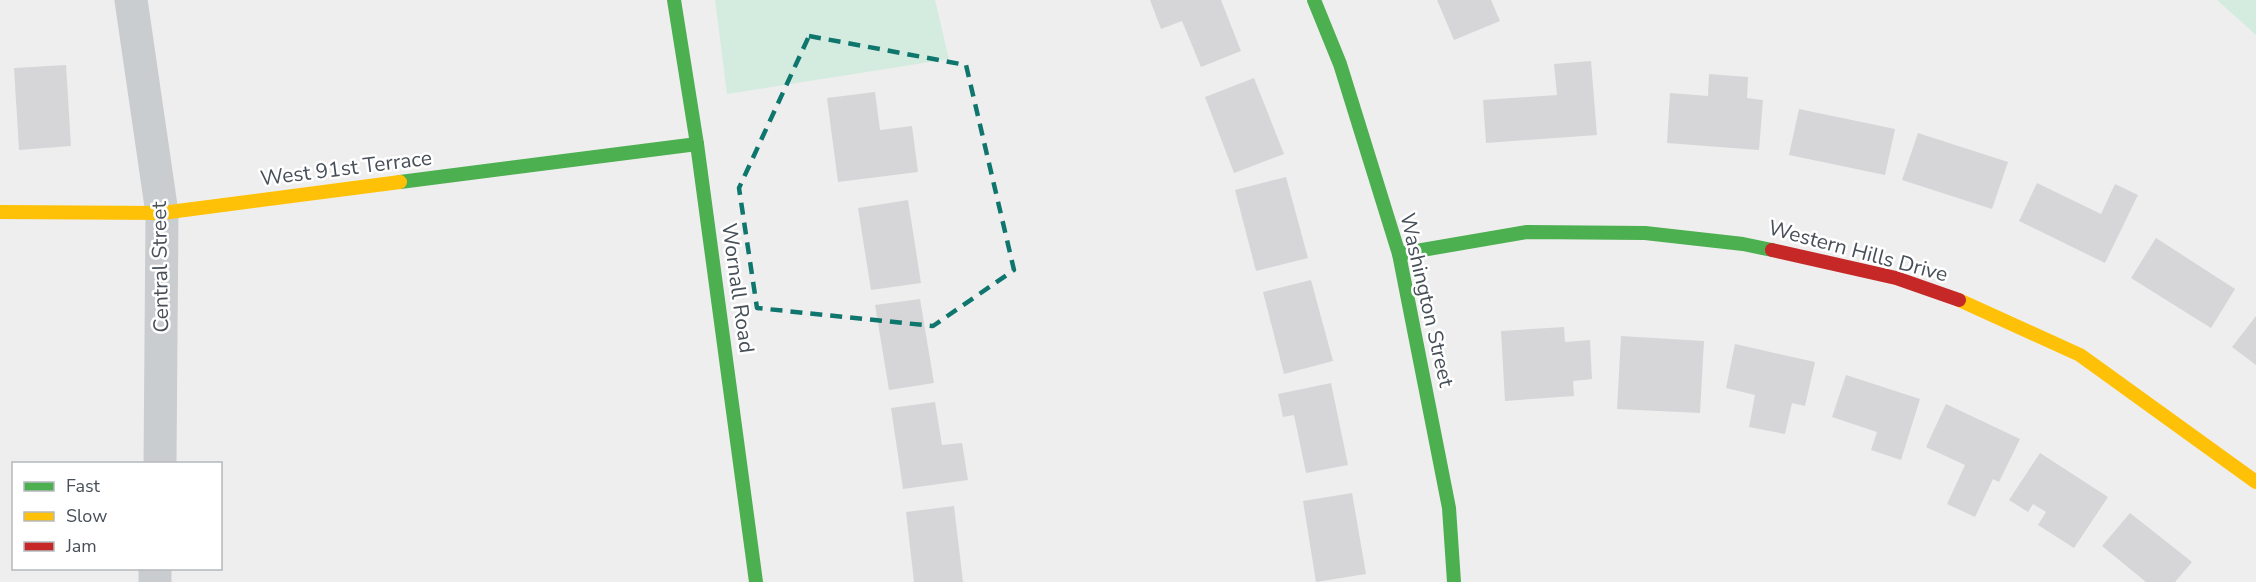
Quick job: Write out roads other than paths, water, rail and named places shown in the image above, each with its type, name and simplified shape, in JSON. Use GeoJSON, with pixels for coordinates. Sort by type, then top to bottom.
{"type":"FeatureCollection","features":[{"type":"Feature","properties":{"kind":"street","name":"Central Street"},"geometry":{"type":"LineString","coordinates":[[131,0],[162,213],[160,462]]}},
{"type":"Feature","properties":{"kind":"street","name":"Wornall Road"},"geometry":{"type":"LineString","coordinates":[[674,0],[697,144],[756,582]]}},
{"type":"Feature","properties":{"kind":"street","name":"Washington Street"},"geometry":{"type":"LineString","coordinates":[[1314,0],[1340,64],[1399,254],[1449,508],[1454,582]]}},
{"type":"Feature","properties":{"kind":"street","name":"West 91st Terrace"},"geometry":{"type":"LineString","coordinates":[[0,212],[162,213],[697,144]]}},
{"type":"Feature","properties":{"kind":"street","name":"Western Hills Drive"},"geometry":{"type":"LineString","coordinates":[[1399,254],[1527,231],[1645,233],[1743,243],[1896,278],[1971,304],[2080,355],[2256,482]]}}]}
